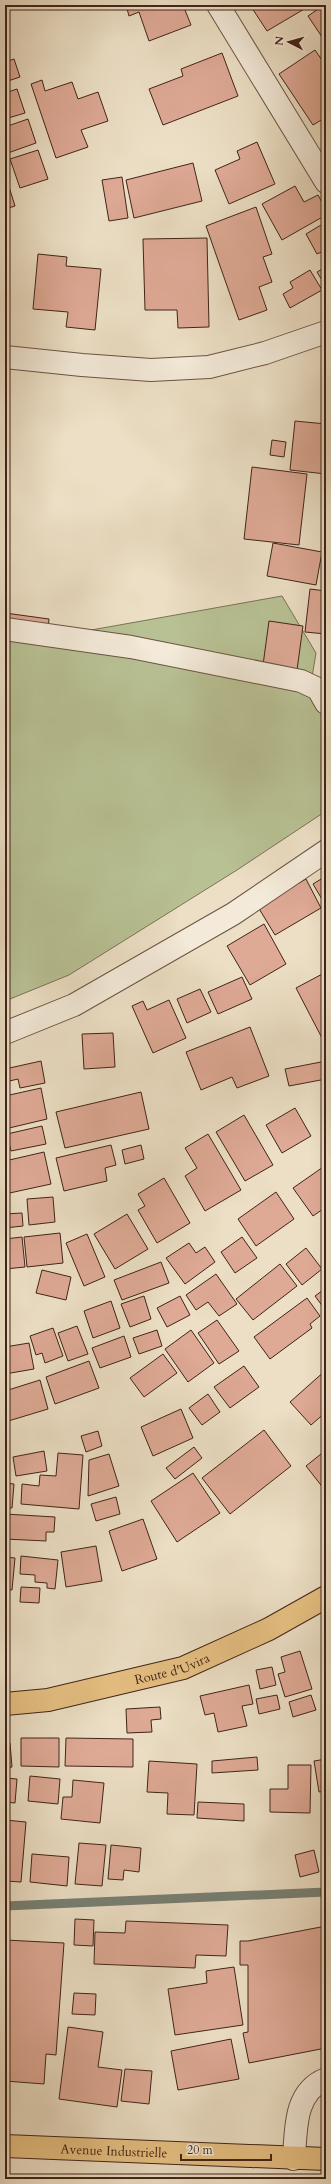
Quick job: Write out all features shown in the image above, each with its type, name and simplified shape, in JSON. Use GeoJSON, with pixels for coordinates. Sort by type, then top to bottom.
{"type":"FeatureCollection","features":[{"type":"Feature","properties":{"kind":"main road","name":"Route d'Uvira"},"geometry":{"type":"LineString","coordinates":[[5,1704],[48,1700],[183,1668],[269,1629],[326,1598]]}},
{"type":"Feature","properties":{"kind":"main road","name":"Avenue Industrielle"},"geometry":{"type":"LineString","coordinates":[[5,2146],[84,2148],[294,2159],[326,2158]]}},
{"type":"Feature","properties":{"kind":"street"},"geometry":{"type":"LineString","coordinates":[[218,5],[326,182]]}},
{"type":"Feature","properties":{"kind":"street"},"geometry":{"type":"LineString","coordinates":[[5,357],[151,370],[209,367],[266,353],[326,332]]}},
{"type":"Feature","properties":{"kind":"street"},"geometry":{"type":"LineString","coordinates":[[5,629],[131,647],[301,681],[318,689],[326,704]]}},
{"type":"Feature","properties":{"kind":"street"},"geometry":{"type":"LineString","coordinates":[[5,1033],[81,1001],[233,914],[326,851]]}},
{"type":"Feature","properties":{"kind":"street"},"geometry":{"type":"LineString","coordinates":[[294,2159],[297,2125],[302,2099],[315,2084],[326,2079]]}},
{"type":"Feature","properties":{"kind":"green space"},"geometry":{"type":"Polygon","coordinates":[[[282,596],[316,653],[312,677],[326,683],[326,811],[237,870],[69,975],[5,1001],[5,630],[52,637],[282,596]]]}},
{"type":"Feature","properties":{"kind":"building"},"geometry":{"type":"Polygon","coordinates":[[[126,5],[183,5],[191,25],[149,41],[139,12],[129,16],[126,5]]]}},
{"type":"Feature","properties":{"kind":"building"},"geometry":{"type":"Polygon","coordinates":[[[250,5],[311,5],[267,31],[250,5]]]}},
{"type":"Feature","properties":{"kind":"building"},"geometry":{"type":"Polygon","coordinates":[[[326,5],[326,43],[308,16],[326,5]]]}},
{"type":"Feature","properties":{"kind":"building"},"geometry":{"type":"Polygon","coordinates":[[[315,50],[326,66],[326,117],[313,125],[279,74],[315,50]]]}},
{"type":"Feature","properties":{"kind":"building"},"geometry":{"type":"Polygon","coordinates":[[[222,53],[238,96],[163,125],[149,89],[183,76],[181,69],[222,53]]]}},
{"type":"Feature","properties":{"kind":"building"},"geometry":{"type":"Polygon","coordinates":[[[14,59],[20,77],[5,82],[5,62],[14,59]]]}},
{"type":"Feature","properties":{"kind":"building"},"geometry":{"type":"Polygon","coordinates":[[[42,80],[45,91],[72,82],[78,99],[98,92],[108,121],[81,130],[88,147],[56,158],[31,84],[42,80]]]}},
{"type":"Feature","properties":{"kind":"building"},"geometry":{"type":"Polygon","coordinates":[[[17,89],[25,113],[5,119],[5,93],[17,89]]]}},
{"type":"Feature","properties":{"kind":"building"},"geometry":{"type":"Polygon","coordinates":[[[28,119],[36,143],[5,154],[5,127],[28,119]]]}},
{"type":"Feature","properties":{"kind":"building"},"geometry":{"type":"Polygon","coordinates":[[[257,142],[275,184],[229,204],[215,170],[240,159],[237,151],[257,142]]]}},
{"type":"Feature","properties":{"kind":"building"},"geometry":{"type":"Polygon","coordinates":[[[38,150],[48,179],[20,188],[10,159],[38,150]]]}},
{"type":"Feature","properties":{"kind":"building"},"geometry":{"type":"Polygon","coordinates":[[[193,163],[202,201],[134,218],[126,180],[193,163]]]}},
{"type":"Feature","properties":{"kind":"building"},"geometry":{"type":"Polygon","coordinates":[[[5,174],[15,206],[5,209],[5,174]]]}},
{"type":"Feature","properties":{"kind":"building"},"geometry":{"type":"Polygon","coordinates":[[[122,177],[128,218],[109,221],[102,180],[122,177]]]}},
{"type":"Feature","properties":{"kind":"building"},"geometry":{"type":"Polygon","coordinates":[[[295,186],[304,202],[318,195],[326,210],[326,215],[282,240],[262,204],[295,186]]]}},
{"type":"Feature","properties":{"kind":"building"},"geometry":{"type":"Polygon","coordinates":[[[256,207],[272,254],[263,257],[272,282],[259,287],[267,310],[239,320],[206,226],[256,207]]]}},
{"type":"Feature","properties":{"kind":"building"},"geometry":{"type":"Polygon","coordinates":[[[326,222],[326,250],[317,254],[306,234],[326,222]]]}},
{"type":"Feature","properties":{"kind":"building"},"geometry":{"type":"Polygon","coordinates":[[[207,238],[209,327],[178,328],[177,310],[145,310],[143,239],[207,238]]]}},
{"type":"Feature","properties":{"kind":"building"},"geometry":{"type":"Polygon","coordinates":[[[5,241],[9,242],[5,282],[5,241]]]}},
{"type":"Feature","properties":{"kind":"building"},"geometry":{"type":"Polygon","coordinates":[[[38,254],[67,257],[66,266],[101,269],[95,330],[66,327],[68,312],[33,309],[38,254]]]}},
{"type":"Feature","properties":{"kind":"building"},"geometry":{"type":"Polygon","coordinates":[[[326,267],[326,287],[317,272],[326,267]]]}},
{"type":"Feature","properties":{"kind":"building"},"geometry":{"type":"Polygon","coordinates":[[[310,270],[322,290],[290,308],[283,294],[293,288],[290,282],[310,270]]]}},
{"type":"Feature","properties":{"kind":"building"},"geometry":{"type":"Polygon","coordinates":[[[295,421],[326,424],[326,474],[290,470],[295,421]]]}},
{"type":"Feature","properties":{"kind":"building"},"geometry":{"type":"Polygon","coordinates":[[[272,440],[286,442],[284,457],[270,455],[272,440]]]}},
{"type":"Feature","properties":{"kind":"building"},"geometry":{"type":"Polygon","coordinates":[[[252,467],[307,474],[299,545],[244,539],[252,467]]]}},
{"type":"Feature","properties":{"kind":"building"},"geometry":{"type":"Polygon","coordinates":[[[273,543],[322,552],[316,585],[267,576],[273,543]]]}},
{"type":"Feature","properties":{"kind":"building"},"geometry":{"type":"Polygon","coordinates":[[[310,589],[326,591],[326,634],[305,632],[310,589]]]}},
{"type":"Feature","properties":{"kind":"building"},"geometry":{"type":"Polygon","coordinates":[[[5,613],[49,619],[48,629],[5,623],[5,613]]]}},
{"type":"Feature","properties":{"kind":"building"},"geometry":{"type":"Polygon","coordinates":[[[269,621],[303,626],[297,670],[263,665],[269,621]]]}},
{"type":"Feature","properties":{"kind":"building"},"geometry":{"type":"Polygon","coordinates":[[[326,876],[326,906],[313,884],[326,876]]]}},
{"type":"Feature","properties":{"kind":"building"},"geometry":{"type":"Polygon","coordinates":[[[306,879],[321,908],[275,935],[258,907],[306,879]]]}},
{"type":"Feature","properties":{"kind":"building"},"geometry":{"type":"Polygon","coordinates":[[[264,924],[286,964],[250,985],[227,946],[264,924]]]}},
{"type":"Feature","properties":{"kind":"building"},"geometry":{"type":"Polygon","coordinates":[[[326,972],[326,1038],[323,1040],[296,988],[326,972]]]}},
{"type":"Feature","properties":{"kind":"building"},"geometry":{"type":"Polygon","coordinates":[[[242,977],[252,999],[218,1014],[208,992],[242,977]]]}},
{"type":"Feature","properties":{"kind":"building"},"geometry":{"type":"Polygon","coordinates":[[[200,989],[211,1012],[187,1023],[177,999],[200,989]]]}},
{"type":"Feature","properties":{"kind":"building"},"geometry":{"type":"Polygon","coordinates":[[[169,1000],[186,1038],[153,1053],[132,1006],[143,1001],[147,1010],[169,1000]]]}},
{"type":"Feature","properties":{"kind":"building"},"geometry":{"type":"Polygon","coordinates":[[[250,1027],[269,1076],[237,1088],[232,1077],[201,1090],[186,1052],[250,1027]]]}},
{"type":"Feature","properties":{"kind":"building"},"geometry":{"type":"Polygon","coordinates":[[[113,1033],[115,1067],[84,1069],[82,1034],[113,1033]]]}},
{"type":"Feature","properties":{"kind":"building"},"geometry":{"type":"Polygon","coordinates":[[[41,1061],[45,1083],[20,1088],[18,1079],[5,1082],[5,1069],[41,1061]]]}},
{"type":"Feature","properties":{"kind":"building"},"geometry":{"type":"Polygon","coordinates":[[[326,1061],[326,1079],[289,1086],[285,1069],[326,1061]]]}},
{"type":"Feature","properties":{"kind":"building"},"geometry":{"type":"Polygon","coordinates":[[[41,1088],[47,1119],[5,1129],[5,1096],[41,1088]]]}},
{"type":"Feature","properties":{"kind":"building"},"geometry":{"type":"Polygon","coordinates":[[[141,1092],[149,1129],[65,1148],[56,1112],[141,1092]]]}},
{"type":"Feature","properties":{"kind":"building"},"geometry":{"type":"Polygon","coordinates":[[[295,1108],[311,1136],[282,1153],[266,1125],[295,1108]]]}},
{"type":"Feature","properties":{"kind":"building"},"geometry":{"type":"Polygon","coordinates":[[[244,1115],[273,1165],[245,1181],[216,1132],[244,1115]]]}},
{"type":"Feature","properties":{"kind":"building"},"geometry":{"type":"Polygon","coordinates":[[[42,1126],[46,1144],[11,1151],[7,1134],[42,1126]]]}},
{"type":"Feature","properties":{"kind":"building"},"geometry":{"type":"Polygon","coordinates":[[[208,1134],[241,1190],[205,1211],[185,1176],[197,1168],[185,1148],[208,1134]]]}},
{"type":"Feature","properties":{"kind":"building"},"geometry":{"type":"Polygon","coordinates":[[[111,1145],[116,1165],[105,1168],[107,1181],[64,1191],[56,1158],[111,1145]]]}},
{"type":"Feature","properties":{"kind":"building"},"geometry":{"type":"Polygon","coordinates":[[[141,1145],[144,1159],[125,1164],[122,1150],[141,1145]]]}},
{"type":"Feature","properties":{"kind":"building"},"geometry":{"type":"Polygon","coordinates":[[[44,1152],[51,1184],[5,1194],[5,1161],[44,1152]]]}},
{"type":"Feature","properties":{"kind":"building"},"geometry":{"type":"Polygon","coordinates":[[[326,1165],[326,1207],[313,1216],[293,1188],[326,1165]]]}},
{"type":"Feature","properties":{"kind":"building"},"geometry":{"type":"Polygon","coordinates":[[[164,1178],[190,1223],[157,1243],[138,1210],[145,1206],[138,1194],[164,1178]]]}},
{"type":"Feature","properties":{"kind":"building"},"geometry":{"type":"Polygon","coordinates":[[[276,1192],[294,1219],[256,1246],[238,1219],[276,1192]]]}},
{"type":"Feature","properties":{"kind":"building"},"geometry":{"type":"Polygon","coordinates":[[[53,1197],[55,1222],[29,1225],[27,1199],[53,1197]]]}},
{"type":"Feature","properties":{"kind":"building"},"geometry":{"type":"Polygon","coordinates":[[[22,1213],[23,1226],[5,1228],[5,1214],[22,1213]]]}},
{"type":"Feature","properties":{"kind":"building"},"geometry":{"type":"Polygon","coordinates":[[[127,1214],[148,1249],[115,1269],[94,1234],[127,1214]]]}},
{"type":"Feature","properties":{"kind":"building"},"geometry":{"type":"Polygon","coordinates":[[[60,1233],[63,1263],[27,1267],[24,1237],[60,1233]]]}},
{"type":"Feature","properties":{"kind":"building"},"geometry":{"type":"Polygon","coordinates":[[[87,1234],[105,1277],[84,1286],[66,1243],[87,1234]]]}},
{"type":"Feature","properties":{"kind":"building"},"geometry":{"type":"Polygon","coordinates":[[[22,1237],[25,1267],[5,1269],[5,1239],[22,1237]]]}},
{"type":"Feature","properties":{"kind":"building"},"geometry":{"type":"Polygon","coordinates":[[[242,1237],[257,1258],[235,1273],[221,1252],[242,1237]]]}},
{"type":"Feature","properties":{"kind":"building"},"geometry":{"type":"Polygon","coordinates":[[[189,1243],[196,1253],[205,1247],[215,1262],[185,1284],[166,1258],[189,1243]]]}},
{"type":"Feature","properties":{"kind":"building"},"geometry":{"type":"Polygon","coordinates":[[[306,1248],[322,1269],[302,1285],[286,1264],[306,1248]]]}},
{"type":"Feature","properties":{"kind":"building"},"geometry":{"type":"Polygon","coordinates":[[[161,1262],[169,1283],[122,1300],[114,1280],[161,1262]]]}},
{"type":"Feature","properties":{"kind":"building"},"geometry":{"type":"Polygon","coordinates":[[[280,1264],[297,1286],[253,1320],[236,1299],[280,1264]]]}},
{"type":"Feature","properties":{"kind":"building"},"geometry":{"type":"Polygon","coordinates":[[[42,1270],[71,1277],[66,1300],[36,1293],[42,1270]]]}},
{"type":"Feature","properties":{"kind":"building"},"geometry":{"type":"Polygon","coordinates":[[[216,1274],[237,1304],[219,1316],[208,1302],[196,1310],[186,1295],[216,1274]]]}},
{"type":"Feature","properties":{"kind":"building"},"geometry":{"type":"Polygon","coordinates":[[[326,1288],[326,1311],[315,1296],[326,1288]]]}},
{"type":"Feature","properties":{"kind":"building"},"geometry":{"type":"Polygon","coordinates":[[[144,1296],[151,1319],[130,1327],[121,1304],[144,1296]]]}},
{"type":"Feature","properties":{"kind":"building"},"geometry":{"type":"Polygon","coordinates":[[[180,1296],[190,1315],[167,1327],[157,1308],[180,1296]]]}},
{"type":"Feature","properties":{"kind":"building"},"geometry":{"type":"Polygon","coordinates":[[[307,1298],[320,1316],[310,1324],[312,1328],[270,1359],[254,1337],[307,1298]]]}},
{"type":"Feature","properties":{"kind":"building"},"geometry":{"type":"Polygon","coordinates":[[[111,1301],[120,1328],[93,1338],[84,1311],[111,1301]]]}},
{"type":"Feature","properties":{"kind":"building"},"geometry":{"type":"Polygon","coordinates":[[[217,1320],[239,1351],[219,1364],[198,1333],[217,1320]]]}},
{"type":"Feature","properties":{"kind":"building"},"geometry":{"type":"Polygon","coordinates":[[[77,1326],[88,1354],[68,1361],[58,1333],[77,1326]]]}},
{"type":"Feature","properties":{"kind":"building"},"geometry":{"type":"Polygon","coordinates":[[[53,1328],[63,1356],[45,1363],[42,1353],[36,1355],[30,1336],[53,1328]]]}},
{"type":"Feature","properties":{"kind":"building"},"geometry":{"type":"Polygon","coordinates":[[[157,1330],[162,1346],[139,1354],[133,1338],[157,1330]]]}},
{"type":"Feature","properties":{"kind":"building"},"geometry":{"type":"Polygon","coordinates":[[[191,1330],[214,1363],[188,1382],[165,1349],[191,1330]]]}},
{"type":"Feature","properties":{"kind":"building"},"geometry":{"type":"Polygon","coordinates":[[[124,1336],[131,1357],[100,1368],[92,1348],[124,1336]]]}},
{"type":"Feature","properties":{"kind":"building"},"geometry":{"type":"Polygon","coordinates":[[[29,1343],[34,1369],[5,1374],[5,1347],[29,1343]]]}},
{"type":"Feature","properties":{"kind":"building"},"geometry":{"type":"Polygon","coordinates":[[[163,1354],[177,1373],[144,1397],[130,1378],[163,1354]]]}},
{"type":"Feature","properties":{"kind":"building"},"geometry":{"type":"Polygon","coordinates":[[[89,1361],[99,1388],[55,1404],[46,1377],[89,1361]]]}},
{"type":"Feature","properties":{"kind":"building"},"geometry":{"type":"Polygon","coordinates":[[[244,1366],[259,1387],[230,1408],[214,1387],[244,1366]]]}},
{"type":"Feature","properties":{"kind":"building"},"geometry":{"type":"Polygon","coordinates":[[[326,1370],[326,1412],[311,1425],[290,1402],[326,1370]]]}},
{"type":"Feature","properties":{"kind":"building"},"geometry":{"type":"Polygon","coordinates":[[[40,1380],[48,1409],[5,1422],[5,1391],[40,1380]]]}},
{"type":"Feature","properties":{"kind":"building"},"geometry":{"type":"Polygon","coordinates":[[[208,1394],[220,1412],[202,1425],[189,1408],[208,1394]]]}},
{"type":"Feature","properties":{"kind":"building"},"geometry":{"type":"Polygon","coordinates":[[[181,1409],[193,1438],[153,1456],[141,1427],[181,1409]]]}},
{"type":"Feature","properties":{"kind":"building"},"geometry":{"type":"Polygon","coordinates":[[[264,1430],[291,1466],[230,1514],[202,1478],[264,1430]]]}},
{"type":"Feature","properties":{"kind":"building"},"geometry":{"type":"Polygon","coordinates":[[[98,1431],[102,1446],[86,1452],[81,1436],[98,1431]]]}},
{"type":"Feature","properties":{"kind":"building"},"geometry":{"type":"Polygon","coordinates":[[[194,1447],[202,1458],[175,1479],[166,1468],[194,1447]]]}},
{"type":"Feature","properties":{"kind":"building"},"geometry":{"type":"Polygon","coordinates":[[[326,1450],[326,1487],[324,1489],[306,1466],[326,1450]]]}},
{"type":"Feature","properties":{"kind":"building"},"geometry":{"type":"Polygon","coordinates":[[[44,1451],[47,1471],[16,1476],[13,1457],[44,1451]]]}},
{"type":"Feature","properties":{"kind":"building"},"geometry":{"type":"Polygon","coordinates":[[[58,1453],[83,1455],[79,1509],[21,1504],[22,1484],[39,1486],[40,1475],[56,1476],[58,1453]]]}},
{"type":"Feature","properties":{"kind":"building"},"geometry":{"type":"Polygon","coordinates":[[[109,1454],[119,1486],[88,1496],[89,1460],[109,1454]]]}},
{"type":"Feature","properties":{"kind":"building"},"geometry":{"type":"Polygon","coordinates":[[[193,1473],[220,1513],[177,1542],[151,1501],[193,1473]]]}},
{"type":"Feature","properties":{"kind":"building"},"geometry":{"type":"Polygon","coordinates":[[[5,1483],[14,1484],[12,1508],[5,1508],[5,1483]]]}},
{"type":"Feature","properties":{"kind":"building"},"geometry":{"type":"Polygon","coordinates":[[[116,1497],[120,1514],[96,1521],[91,1504],[116,1497]]]}},
{"type":"Feature","properties":{"kind":"building"},"geometry":{"type":"Polygon","coordinates":[[[5,1514],[55,1517],[54,1532],[46,1532],[46,1541],[5,1539],[5,1514]]]}},
{"type":"Feature","properties":{"kind":"building"},"geometry":{"type":"Polygon","coordinates":[[[143,1519],[157,1559],[122,1571],[109,1531],[143,1519]]]}},
{"type":"Feature","properties":{"kind":"building"},"geometry":{"type":"Polygon","coordinates":[[[96,1546],[102,1581],[66,1587],[61,1552],[96,1546]]]}},
{"type":"Feature","properties":{"kind":"building"},"geometry":{"type":"Polygon","coordinates":[[[21,1556],[58,1560],[55,1589],[47,1588],[47,1583],[35,1582],[35,1575],[20,1574],[21,1556]]]}},
{"type":"Feature","properties":{"kind":"building"},"geometry":{"type":"Polygon","coordinates":[[[5,1557],[15,1558],[12,1590],[5,1589],[5,1557]]]}},
{"type":"Feature","properties":{"kind":"building"},"geometry":{"type":"Polygon","coordinates":[[[21,1587],[40,1588],[39,1603],[20,1602],[21,1587]]]}},
{"type":"Feature","properties":{"kind":"building"},"geometry":{"type":"Polygon","coordinates":[[[300,1651],[312,1689],[285,1697],[278,1674],[285,1672],[281,1657],[300,1651]]]}},
{"type":"Feature","properties":{"kind":"building"},"geometry":{"type":"Polygon","coordinates":[[[272,1667],[276,1685],[260,1689],[256,1670],[272,1667]]]}},
{"type":"Feature","properties":{"kind":"building"},"geometry":{"type":"Polygon","coordinates":[[[249,1685],[253,1704],[242,1706],[247,1726],[218,1732],[214,1713],[205,1715],[200,1696],[249,1685]]]}},
{"type":"Feature","properties":{"kind":"building"},"geometry":{"type":"Polygon","coordinates":[[[277,1695],[280,1709],[259,1714],[256,1699],[277,1695]]]}},
{"type":"Feature","properties":{"kind":"building"},"geometry":{"type":"Polygon","coordinates":[[[311,1695],[316,1710],[293,1717],[289,1702],[311,1695]]]}},
{"type":"Feature","properties":{"kind":"building"},"geometry":{"type":"Polygon","coordinates":[[[160,1707],[161,1719],[151,1720],[152,1732],[127,1733],[126,1709],[160,1707]]]}},
{"type":"Feature","properties":{"kind":"building"},"geometry":{"type":"Polygon","coordinates":[[[21,1738],[59,1738],[59,1767],[21,1766],[21,1738]]]}},
{"type":"Feature","properties":{"kind":"building"},"geometry":{"type":"Polygon","coordinates":[[[66,1738],[133,1739],[133,1767],[65,1766],[66,1738]]]}},
{"type":"Feature","properties":{"kind":"building"},"geometry":{"type":"Polygon","coordinates":[[[5,1743],[10,1743],[12,1767],[5,1768],[5,1743]]]}},
{"type":"Feature","properties":{"kind":"building"},"geometry":{"type":"Polygon","coordinates":[[[257,1757],[258,1770],[212,1773],[212,1761],[257,1757]]]}},
{"type":"Feature","properties":{"kind":"building"},"geometry":{"type":"Polygon","coordinates":[[[326,1759],[326,1791],[319,1792],[314,1761],[326,1759]]]}},
{"type":"Feature","properties":{"kind":"building"},"geometry":{"type":"Polygon","coordinates":[[[149,1761],[197,1764],[194,1815],[167,1814],[168,1793],[147,1792],[149,1761]]]}},
{"type":"Feature","properties":{"kind":"building"},"geometry":{"type":"Polygon","coordinates":[[[288,1765],[311,1765],[310,1813],[270,1812],[270,1789],[288,1789],[288,1765]]]}},
{"type":"Feature","properties":{"kind":"building"},"geometry":{"type":"Polygon","coordinates":[[[30,1776],[60,1779],[58,1804],[28,1801],[30,1776]]]}},
{"type":"Feature","properties":{"kind":"building"},"geometry":{"type":"Polygon","coordinates":[[[5,1778],[17,1779],[15,1803],[5,1802],[5,1778]]]}},
{"type":"Feature","properties":{"kind":"building"},"geometry":{"type":"Polygon","coordinates":[[[73,1780],[104,1783],[100,1823],[61,1819],[63,1797],[72,1797],[73,1780]]]}},
{"type":"Feature","properties":{"kind":"building"},"geometry":{"type":"Polygon","coordinates":[[[198,1802],[244,1804],[244,1821],[197,1818],[198,1802]]]}},
{"type":"Feature","properties":{"kind":"building"},"geometry":{"type":"Polygon","coordinates":[[[5,1820],[26,1822],[21,1882],[5,1881],[5,1820]]]}},
{"type":"Feature","properties":{"kind":"building"},"geometry":{"type":"Polygon","coordinates":[[[79,1843],[106,1845],[102,1886],[75,1884],[79,1843]]]}},
{"type":"Feature","properties":{"kind":"building"},"geometry":{"type":"Polygon","coordinates":[[[111,1845],[141,1848],[139,1872],[124,1870],[123,1880],[108,1879],[111,1845]]]}},
{"type":"Feature","properties":{"kind":"building"},"geometry":{"type":"Polygon","coordinates":[[[314,1850],[319,1872],[300,1877],[295,1855],[314,1850]]]}},
{"type":"Feature","properties":{"kind":"building"},"geometry":{"type":"Polygon","coordinates":[[[32,1854],[69,1857],[67,1886],[30,1882],[32,1854]]]}},
{"type":"Feature","properties":{"kind":"building"},"geometry":{"type":"Polygon","coordinates":[[[75,1919],[94,1920],[93,1946],[74,1945],[75,1919]]]}},
{"type":"Feature","properties":{"kind":"building"},"geometry":{"type":"Polygon","coordinates":[[[126,1921],[228,1925],[226,1956],[196,1955],[195,1968],[94,1964],[95,1932],[125,1933],[126,1921]]]}},
{"type":"Feature","properties":{"kind":"building"},"geometry":{"type":"Polygon","coordinates":[[[326,1926],[326,2048],[249,2063],[243,2033],[248,2032],[248,1965],[240,1965],[240,1941],[248,1941],[326,1926]]]}},
{"type":"Feature","properties":{"kind":"building"},"geometry":{"type":"Polygon","coordinates":[[[5,1940],[64,1943],[56,2055],[46,2054],[44,2084],[5,2081],[5,1940]]]}},
{"type":"Feature","properties":{"kind":"building"},"geometry":{"type":"Polygon","coordinates":[[[234,1967],[243,2025],[175,2035],[168,1989],[207,1983],[206,1971],[234,1967]]]}},
{"type":"Feature","properties":{"kind":"building"},"geometry":{"type":"Polygon","coordinates":[[[74,1993],[96,1994],[95,2015],[72,2014],[74,1993]]]}},
{"type":"Feature","properties":{"kind":"building"},"geometry":{"type":"Polygon","coordinates":[[[68,2027],[103,2032],[98,2067],[122,2070],[117,2107],[59,2099],[68,2027]]]}},
{"type":"Feature","properties":{"kind":"building"},"geometry":{"type":"Polygon","coordinates":[[[231,2039],[239,2079],[178,2090],[171,2051],[231,2039]]]}},
{"type":"Feature","properties":{"kind":"building"},"geometry":{"type":"Polygon","coordinates":[[[125,2069],[152,2071],[149,2104],[121,2101],[125,2069]]]}},
{"type":"Feature","properties":{"kind":"building"},"geometry":{"type":"Polygon","coordinates":[[[5,2176],[78,2179],[5,2179],[5,2176]]]}},
{"type":"Feature","properties":{"kind":"waterway"},"geometry":{"type":"LineString","coordinates":[[5,1906],[326,1892]]}}]}
